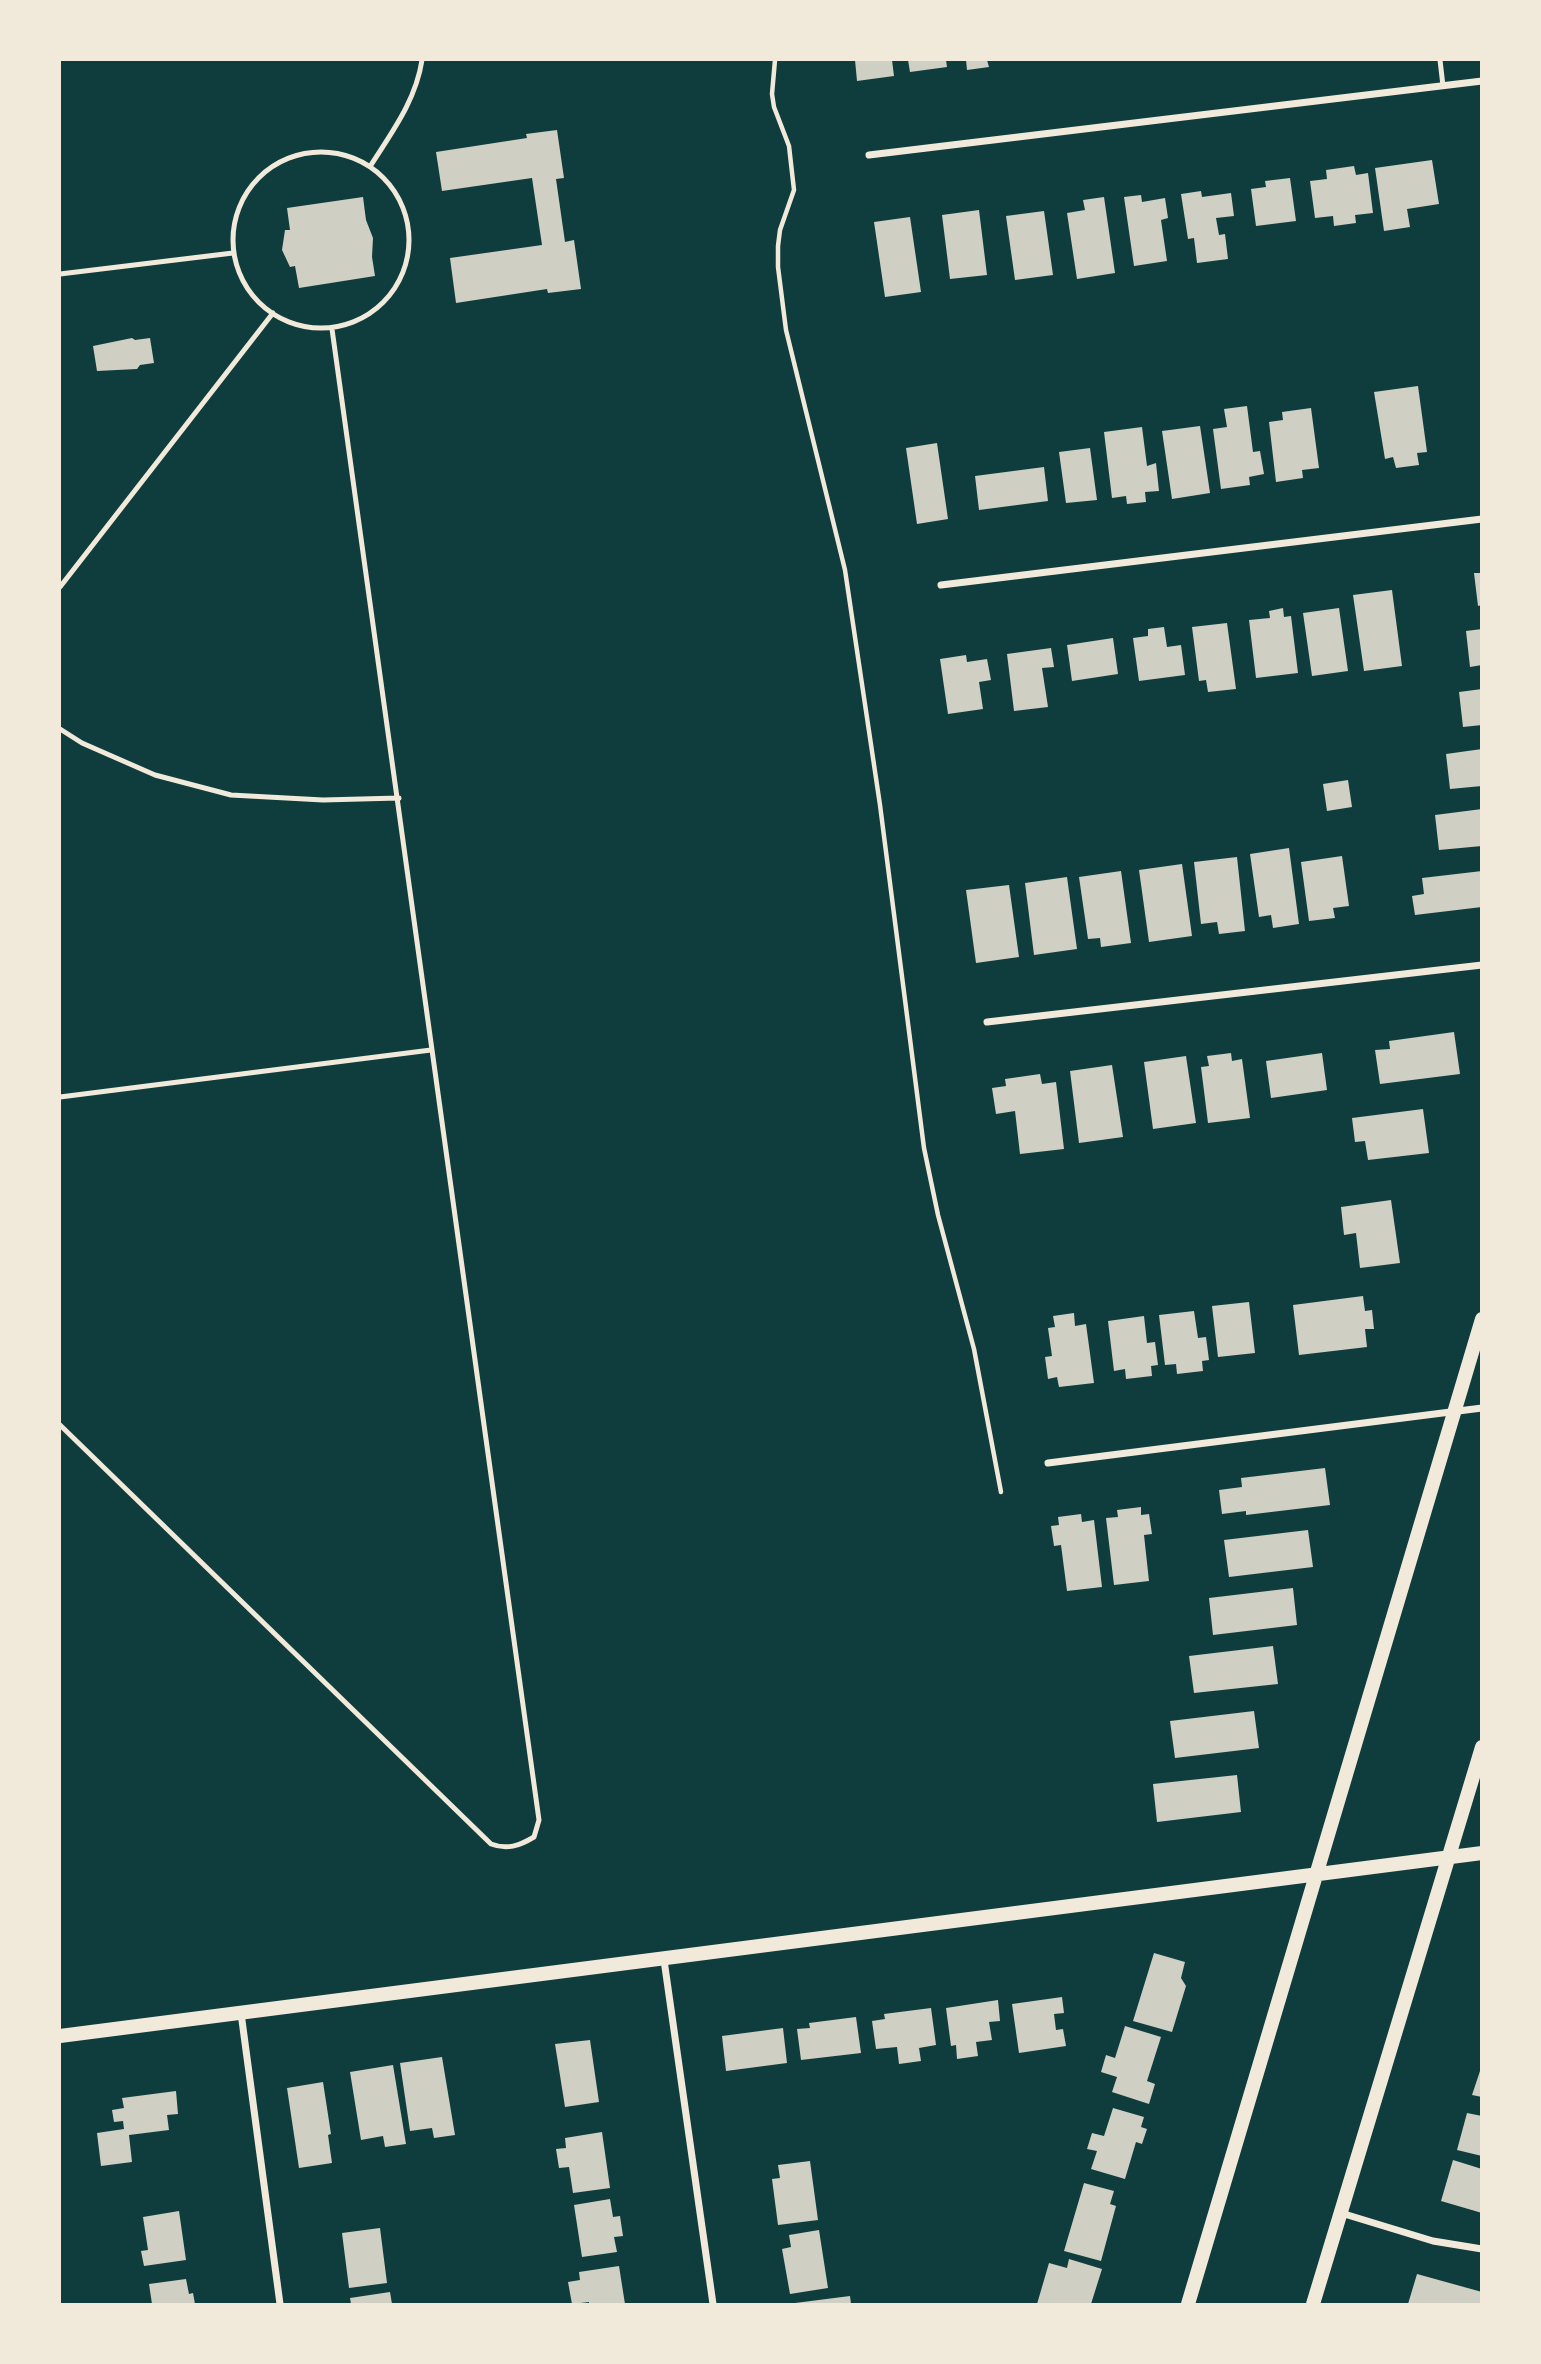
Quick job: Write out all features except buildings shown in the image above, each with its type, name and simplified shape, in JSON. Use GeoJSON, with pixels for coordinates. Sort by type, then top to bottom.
{"type":"FeatureCollection","features":[{"type":"Feature","properties":{"kind":"main road"},"geometry":{"type":"LineString","coordinates":[[1188,2305],[1482,1319]]}},
{"type":"Feature","properties":{"kind":"main road"},"geometry":{"type":"LineString","coordinates":[[1313,2305],[1482,1748]]}},
{"type":"Feature","properties":{"kind":"main road"},"geometry":{"type":"LineString","coordinates":[[60,2036],[1482,1853]]}},
{"type":"Feature","properties":{"kind":"street"},"geometry":{"type":"LineString","coordinates":[[869,155],[1482,81]]}},
{"type":"Feature","properties":{"kind":"street"},"geometry":{"type":"LineString","coordinates":[[942,585],[1482,519]]}},
{"type":"Feature","properties":{"kind":"street"},"geometry":{"type":"LineString","coordinates":[[987,1022],[1482,965]]}},
{"type":"Feature","properties":{"kind":"street"},"geometry":{"type":"LineString","coordinates":[[1048,1462],[1482,1408]]}},
{"type":"Feature","properties":{"kind":"street"},"geometry":{"type":"LineString","coordinates":[[664,1960],[713,2305]]}},
{"type":"Feature","properties":{"kind":"street"},"geometry":{"type":"LineString","coordinates":[[241,2013],[280,2305]]}},
{"type":"Feature","properties":{"kind":"street"},"geometry":{"type":"LineString","coordinates":[[1341,2213],[1433,2241],[1482,2249]]}},
{"type":"Feature","properties":{"kind":"lane"},"geometry":{"type":"LineString","coordinates":[[371,166],[406,110],[419,80],[422,60]]}},
{"type":"Feature","properties":{"kind":"lane"},"geometry":{"type":"LineString","coordinates":[[1440,60],[1443,86]]}},
{"type":"Feature","properties":{"kind":"lane"},"geometry":{"type":"LineString","coordinates":[[315,150],[343,153],[371,166],[401,196],[411,228],[404,275],[386,302],[359,321],[332,328],[287,322],[258,303],[241,279],[233,253],[234,220],[247,189],[272,165],[315,150]]}},
{"type":"Feature","properties":{"kind":"lane"},"geometry":{"type":"LineString","coordinates":[[60,274],[233,253]]}},
{"type":"Feature","properties":{"kind":"lane"},"geometry":{"type":"LineString","coordinates":[[60,587],[273,313]]}},
{"type":"Feature","properties":{"kind":"lane"},"geometry":{"type":"LineString","coordinates":[[60,1425],[491,1844],[502,1848],[521,1846],[534,1837],[539,1820],[332,328]]}},
{"type":"Feature","properties":{"kind":"lane"},"geometry":{"type":"LineString","coordinates":[[60,729],[82,743],[155,775],[231,795],[323,800],[399,798]]}},
{"type":"Feature","properties":{"kind":"lane"},"geometry":{"type":"LineString","coordinates":[[60,1097],[431,1050]]}},
{"type":"Feature","properties":{"kind":"path"},"geometry":{"type":"LineString","coordinates":[[775,60],[772,94],[774,107],[789,146],[794,190],[780,230],[778,246],[786,330],[845,570],[880,805],[923,1148],[974,1349],[1001,1492]]}}]}
